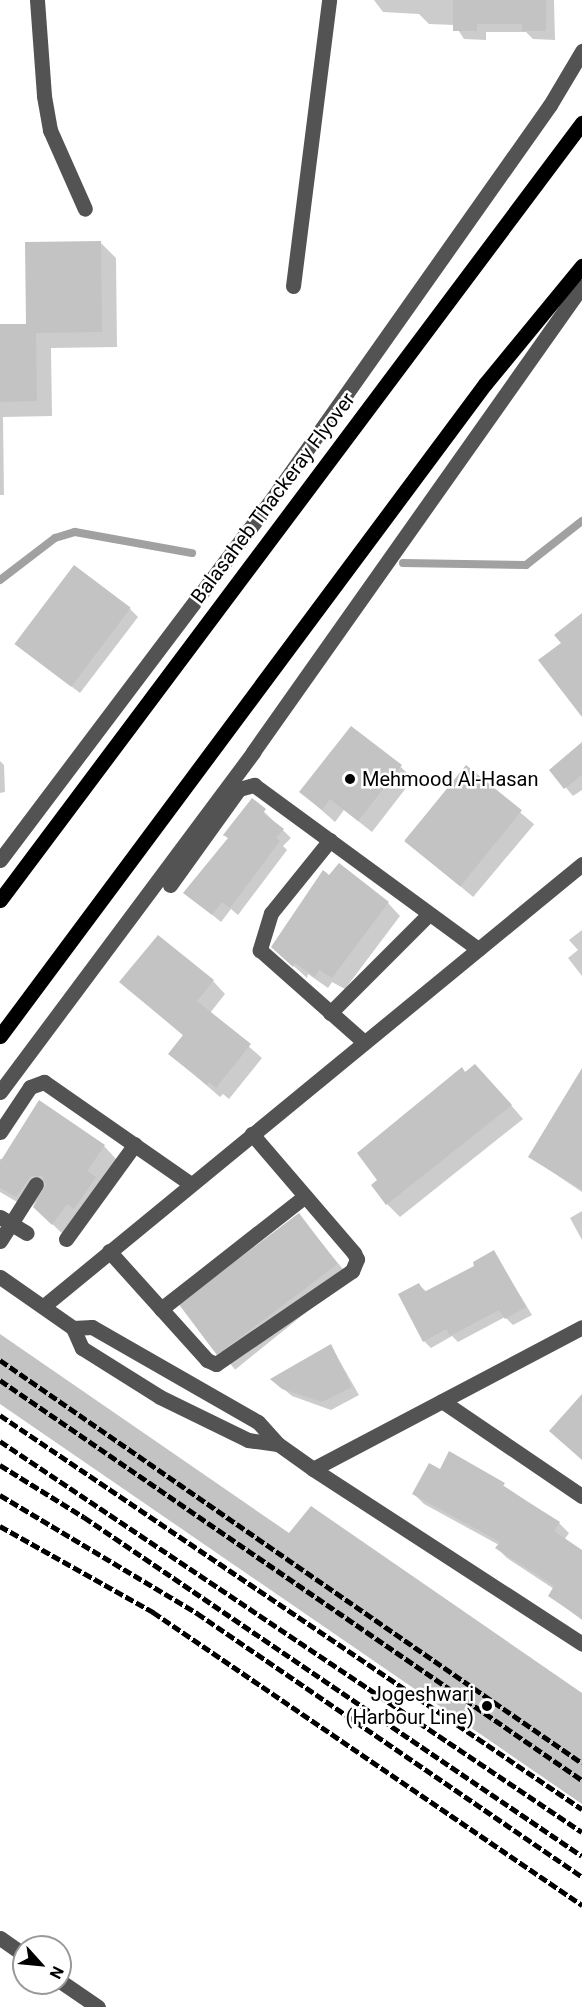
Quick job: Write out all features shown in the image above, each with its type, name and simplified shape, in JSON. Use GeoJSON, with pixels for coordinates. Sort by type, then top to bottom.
{"type":"FeatureCollection","features":[{"type":"Feature","properties":{"kind":"main road","name":"Balasaheb Thackeray Flyover"},"geometry":{"type":"LineString","coordinates":[[0,900],[582,123]]}},
{"type":"Feature","properties":{"kind":"main road"},"geometry":{"type":"LineString","coordinates":[[0,1036],[485,384],[582,266]]}},
{"type":"Feature","properties":{"kind":"street"},"geometry":{"type":"LineString","coordinates":[[37,0],[44,96],[50,130],[85,209]]}},
{"type":"Feature","properties":{"kind":"street"},"geometry":{"type":"LineString","coordinates":[[293,286],[329,0]]}},
{"type":"Feature","properties":{"kind":"street"},"geometry":{"type":"LineString","coordinates":[[0,860],[272,499],[550,105],[582,51]]}},
{"type":"Feature","properties":{"kind":"street"},"geometry":{"type":"LineString","coordinates":[[0,1092],[253,752],[582,286]]}},
{"type":"Feature","properties":{"kind":"street"},"geometry":{"type":"LineString","coordinates":[[170,885],[244,786],[262,788],[478,949]]}},
{"type":"Feature","properties":{"kind":"street"},"geometry":{"type":"LineString","coordinates":[[330,840],[271,913],[260,950],[364,1042]]}},
{"type":"Feature","properties":{"kind":"street"},"geometry":{"type":"LineString","coordinates":[[45,1305],[582,864]]}},
{"type":"Feature","properties":{"kind":"street"},"geometry":{"type":"LineString","coordinates":[[330,1013],[429,914]]}},
{"type":"Feature","properties":{"kind":"street"},"geometry":{"type":"LineString","coordinates":[[0,1132],[30,1087],[44,1082],[191,1184]]}},
{"type":"Feature","properties":{"kind":"street"},"geometry":{"type":"LineString","coordinates":[[109,1251],[207,1360],[216,1364],[352,1271],[357,1259],[354,1253],[252,1134]]}},
{"type":"Feature","properties":{"kind":"street"},"geometry":{"type":"LineString","coordinates":[[66,1239],[135,1144]]}},
{"type":"Feature","properties":{"kind":"street"},"geometry":{"type":"LineString","coordinates":[[0,1241],[5,1220],[36,1184]]}},
{"type":"Feature","properties":{"kind":"street"},"geometry":{"type":"LineString","coordinates":[[161,1309],[305,1196]]}},
{"type":"Feature","properties":{"kind":"street"},"geometry":{"type":"LineString","coordinates":[[5,1220],[27,1233]]}},
{"type":"Feature","properties":{"kind":"street"},"geometry":{"type":"LineString","coordinates":[[0,1276],[45,1305],[73,1328],[82,1348],[160,1398],[248,1440],[278,1444]]}},
{"type":"Feature","properties":{"kind":"street"},"geometry":{"type":"LineString","coordinates":[[73,1328],[92,1327],[258,1422],[278,1444],[313,1469],[582,1644]]}},
{"type":"Feature","properties":{"kind":"street"},"geometry":{"type":"LineString","coordinates":[[313,1469],[582,1327]]}},
{"type":"Feature","properties":{"kind":"street"},"geometry":{"type":"LineString","coordinates":[[442,1401],[582,1496]]}},
{"type":"Feature","properties":{"kind":"street"},"geometry":{"type":"LineString","coordinates":[[72,1989],[98,2007]]}},
{"type":"Feature","properties":{"kind":"building"},"geometry":{"type":"Polygon","coordinates":[[[453,0],[546,0],[546,31],[522,31],[522,24],[477,24],[477,31],[453,31],[453,0]]]}},
{"type":"Feature","properties":{"kind":"building"},"geometry":{"type":"Polygon","coordinates":[[[101,241],[102,332],[36,333],[37,401],[0,402],[0,324],[26,324],[25,242],[101,241]]]}},
{"type":"Feature","properties":{"kind":"building"},"geometry":{"type":"Polygon","coordinates":[[[74,565],[131,608],[71,687],[14,644],[74,565]]]}},
{"type":"Feature","properties":{"kind":"building"},"geometry":{"type":"Polygon","coordinates":[[[582,613],[582,717],[538,660],[561,643],[554,635],[582,613]]]}},
{"type":"Feature","properties":{"kind":"building","name":"Mehmood Al-Hasan"},"geometry":{"type":"Polygon","coordinates":[[[351,726],[402,765],[358,821],[330,799],[322,810],[299,792],[351,726]]]}},
{"type":"Feature","properties":{"kind":"building"},"geometry":{"type":"Polygon","coordinates":[[[582,742],[582,775],[564,789],[549,770],[582,742]]]}},
{"type":"Feature","properties":{"kind":"building"},"geometry":{"type":"Polygon","coordinates":[[[466,765],[522,810],[460,886],[404,841],[466,765]]]}},
{"type":"Feature","properties":{"kind":"building"},"geometry":{"type":"Polygon","coordinates":[[[252,798],[266,809],[263,813],[284,829],[276,838],[280,841],[230,908],[222,902],[212,915],[183,893],[228,838],[223,835],[252,798]]]}},
{"type":"Feature","properties":{"kind":"building"},"geometry":{"type":"Polygon","coordinates":[[[339,863],[389,902],[332,978],[319,970],[315,977],[295,963],[293,967],[271,947],[323,870],[329,875],[339,863]]]}},
{"type":"Feature","properties":{"kind":"building"},"geometry":{"type":"Polygon","coordinates":[[[158,935],[214,980],[197,1001],[251,1044],[216,1088],[209,1082],[207,1085],[168,1054],[183,1035],[119,982],[158,935]]]}},
{"type":"Feature","properties":{"kind":"building"},"geometry":{"type":"Polygon","coordinates":[[[475,1064],[512,1105],[386,1205],[371,1185],[377,1180],[357,1153],[462,1067],[465,1072],[475,1064]]]}},
{"type":"Feature","properties":{"kind":"building"},"geometry":{"type":"Polygon","coordinates":[[[582,1068],[582,1190],[528,1157],[582,1068]]]}},
{"type":"Feature","properties":{"kind":"building"},"geometry":{"type":"Polygon","coordinates":[[[39,1100],[105,1145],[87,1171],[96,1177],[74,1209],[67,1204],[52,1225],[33,1207],[46,1185],[42,1176],[31,1176],[16,1197],[0,1188],[0,1162],[39,1100]]]}},
{"type":"Feature","properties":{"kind":"building"},"geometry":{"type":"Polygon","coordinates":[[[299,1213],[338,1264],[217,1355],[178,1304],[299,1213]]]}},
{"type":"Feature","properties":{"kind":"building"},"geometry":{"type":"Polygon","coordinates":[[[494,1250],[526,1307],[505,1319],[499,1310],[450,1336],[446,1329],[423,1342],[398,1294],[419,1283],[424,1292],[474,1266],[473,1262],[494,1250]]]}},
{"type":"Feature","properties":{"kind":"building"},"geometry":{"type":"Polygon","coordinates":[[[0,1334],[289,1533],[311,1506],[582,1693],[582,1804],[0,1404],[0,1334]]]}},
{"type":"Feature","properties":{"kind":"building"},"geometry":{"type":"Polygon","coordinates":[[[331,1344],[352,1387],[322,1402],[282,1389],[270,1379],[331,1344]]]}},
{"type":"Feature","properties":{"kind":"building"},"geometry":{"type":"Polygon","coordinates":[[[582,1394],[582,1460],[549,1431],[582,1394]]]}},
{"type":"Feature","properties":{"kind":"building"},"geometry":{"type":"Polygon","coordinates":[[[449,1451],[505,1483],[503,1486],[560,1522],[554,1531],[582,1550],[582,1619],[548,1596],[554,1586],[495,1548],[500,1542],[412,1494],[429,1463],[440,1469],[449,1451]]]}},
{"type":"Feature","properties":{"kind":"waterway"},"geometry":{"type":"LineString","coordinates":[[403,563],[526,565],[582,521]]}},
{"type":"Feature","properties":{"kind":"waterway"},"geometry":{"type":"LineString","coordinates":[[0,580],[55,538],[75,532],[192,553]]}},
{"type":"Feature","properties":{"kind":"railway"},"geometry":{"type":"LineString","coordinates":[[0,1360],[582,1763]]}},
{"type":"Feature","properties":{"kind":"railway"},"geometry":{"type":"LineString","coordinates":[[0,1380],[582,1780]]}},
{"type":"Feature","properties":{"kind":"railway"},"geometry":{"type":"LineString","coordinates":[[0,1415],[582,1809]]}},
{"type":"Feature","properties":{"kind":"railway"},"geometry":{"type":"LineString","coordinates":[[0,1441],[582,1832]]}},
{"type":"Feature","properties":{"kind":"railway"},"geometry":{"type":"LineString","coordinates":[[0,1465],[84,1517],[582,1856]]}},
{"type":"Feature","properties":{"kind":"railway"},"geometry":{"type":"LineString","coordinates":[[0,1495],[197,1613],[582,1877]]}},
{"type":"Feature","properties":{"kind":"railway"},"geometry":{"type":"LineString","coordinates":[[0,1526],[153,1612],[582,1905]]}},
{"type":"Feature","properties":{"kind":"place","name":"Mehmood Al-Hasan"},"geometry":{"type":"Point","coordinates":[350,779]}},
{"type":"Feature","properties":{"kind":"place","name":"Jogeshwari (Harbour Line)"},"geometry":{"type":"Point","coordinates":[487,1706]}}]}
